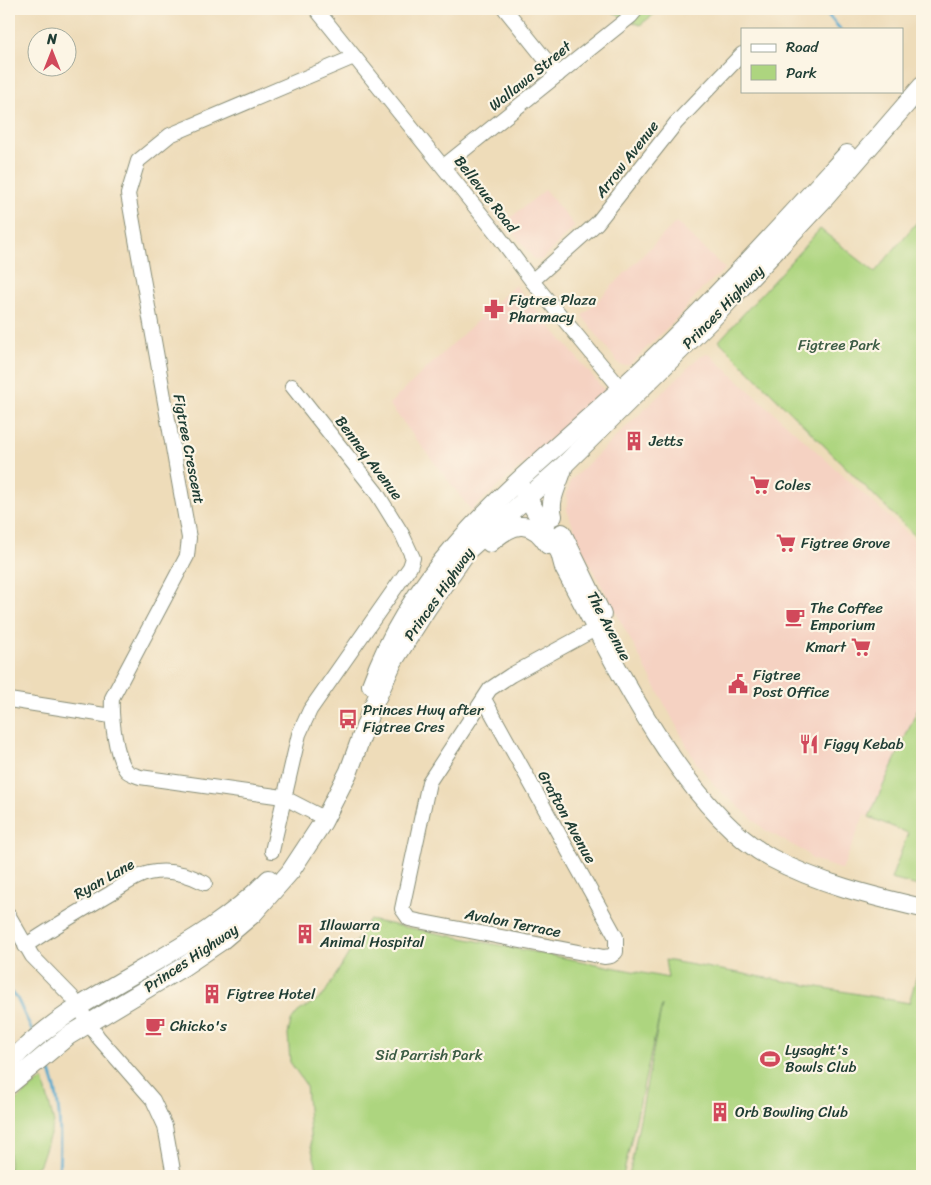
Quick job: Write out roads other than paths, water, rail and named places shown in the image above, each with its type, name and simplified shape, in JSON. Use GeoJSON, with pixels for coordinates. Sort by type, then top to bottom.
{"type":"FeatureCollection","features":[{"type":"Feature","properties":{"kind":"main road","name":"Princes Highway"},"geometry":{"type":"LineString","coordinates":[[9,1085],[19,1060],[63,1029],[79,1008],[198,937],[244,903],[276,872],[316,814],[331,783],[382,654],[423,585],[456,543],[527,485],[736,295],[825,198],[896,108],[919,83]]}},
{"type":"Feature","properties":{"kind":"main road","name":"Princes Highway"},"geometry":{"type":"LineString","coordinates":[[63,1029],[89,1023],[183,967],[220,942],[253,914],[290,872],[333,805],[349,771],[382,685],[428,606],[468,550],[527,485],[564,465],[625,394]]}},
{"type":"Feature","properties":{"kind":"main road"},"geometry":{"type":"LineString","coordinates":[[553,516],[551,501],[561,481],[564,465]]}},
{"type":"Feature","properties":{"kind":"main road","name":"The Avenue"},"geometry":{"type":"LineString","coordinates":[[527,485],[553,516],[689,779]]}},
{"type":"Feature","properties":{"kind":"main road","name":"The Avenue"},"geometry":{"type":"LineString","coordinates":[[527,485],[560,552],[564,568],[654,730],[689,779],[731,827],[770,857],[837,885],[922,908]]}},
{"type":"Feature","properties":{"kind":"main road"},"geometry":{"type":"LineString","coordinates":[[428,606],[478,552],[504,531],[514,526],[527,526],[536,530],[564,568]]}},
{"type":"Feature","properties":{"kind":"street","name":"Bellevue Road"},"geometry":{"type":"LineString","coordinates":[[316,9],[444,166],[532,281],[625,394]]}},
{"type":"Feature","properties":{"kind":"street"},"geometry":{"type":"LineString","coordinates":[[504,9],[558,75]]}},
{"type":"Feature","properties":{"kind":"street","name":"Wallawa Street"},"geometry":{"type":"LineString","coordinates":[[444,166],[636,10]]}},
{"type":"Feature","properties":{"kind":"street","name":"Arrow Avenue"},"geometry":{"type":"LineString","coordinates":[[532,281],[597,223],[676,123],[741,55]]}},
{"type":"Feature","properties":{"kind":"street","name":"Figtree Crescent"},"geometry":{"type":"LineString","coordinates":[[316,814],[283,797],[140,777],[128,772],[122,763],[111,716],[112,698],[187,556],[189,538],[128,194],[138,161],[170,135],[354,57]]}},
{"type":"Feature","properties":{"kind":"street","name":"Benney Avenue"},"geometry":{"type":"LineString","coordinates":[[283,797],[299,734],[310,710],[410,567],[412,555],[376,492],[292,386]]}},
{"type":"Feature","properties":{"kind":"street"},"geometry":{"type":"LineString","coordinates":[[484,699],[499,682],[596,628]]}},
{"type":"Feature","properties":{"kind":"street","name":"Avalon Terrace"},"geometry":{"type":"LineString","coordinates":[[484,699],[429,782],[402,909],[409,919],[418,921],[604,957],[611,956],[616,952]]}},
{"type":"Feature","properties":{"kind":"street","name":"Grafton Avenue"},"geometry":{"type":"LineString","coordinates":[[484,699],[616,937],[616,952]]}},
{"type":"Feature","properties":{"kind":"street"},"geometry":{"type":"LineString","coordinates":[[9,700],[111,716]]}},
{"type":"Feature","properties":{"kind":"street"},"geometry":{"type":"LineString","coordinates":[[272,851],[283,797]]}},
{"type":"Feature","properties":{"kind":"street","name":"Ryan Lane"},"geometry":{"type":"LineString","coordinates":[[25,946],[81,910],[147,874],[177,873],[205,882]]}},
{"type":"Feature","properties":{"kind":"street"},"geometry":{"type":"LineString","coordinates":[[9,916],[25,946],[40,965],[69,993],[98,1037],[154,1100],[164,1126],[174,1176]]}},
{"type":"Feature","properties":{"kind":"waterway"},"geometry":{"type":"LineString","coordinates":[[823,9],[839,28]]}},
{"type":"Feature","properties":{"kind":"waterway"},"geometry":{"type":"LineString","coordinates":[[915,104],[922,110]]}},
{"type":"Feature","properties":{"kind":"waterway"},"geometry":{"type":"LineString","coordinates":[[9,991],[17,998],[33,1033]]}},
{"type":"Feature","properties":{"kind":"waterway"},"geometry":{"type":"LineString","coordinates":[[46,1062],[58,1104],[60,1133],[59,1176]]}},
{"type":"Feature","properties":{"kind":"place","name":"Figtree Plaza Pharmacy"},"geometry":{"type":"Point","coordinates":[494,309]}},
{"type":"Feature","properties":{"kind":"place","name":"Jetts"},"geometry":{"type":"Point","coordinates":[634,441]}},
{"type":"Feature","properties":{"kind":"place","name":"Coles"},"geometry":{"type":"Point","coordinates":[760,485]}},
{"type":"Feature","properties":{"kind":"place","name":"Figtree Grove"},"geometry":{"type":"Point","coordinates":[786,543]}},
{"type":"Feature","properties":{"kind":"place","name":"The Coffee Emporium"},"geometry":{"type":"Point","coordinates":[795,617]}},
{"type":"Feature","properties":{"kind":"place","name":"Kmart"},"geometry":{"type":"Point","coordinates":[861,647]}},
{"type":"Feature","properties":{"kind":"place","name":"Figtree Post Office"},"geometry":{"type":"Point","coordinates":[738,684]}},
{"type":"Feature","properties":{"kind":"place","name":"Princes Hwy after Figtree Cres"},"geometry":{"type":"Point","coordinates":[348,719]}},
{"type":"Feature","properties":{"kind":"place","name":"Figgy Kebab"},"geometry":{"type":"Point","coordinates":[809,744]}},
{"type":"Feature","properties":{"kind":"place","name":"Illawarra Animal Hospital"},"geometry":{"type":"Point","coordinates":[305,934]}},
{"type":"Feature","properties":{"kind":"place","name":"Figtree Hotel"},"geometry":{"type":"Point","coordinates":[212,994]}},
{"type":"Feature","properties":{"kind":"place","name":"Chicko's"},"geometry":{"type":"Point","coordinates":[155,1026]}},
{"type":"Feature","properties":{"kind":"place","name":"Lysaght's Bowls Club"},"geometry":{"type":"Point","coordinates":[770,1059]}},
{"type":"Feature","properties":{"kind":"place","name":"Orb Bowling Club"},"geometry":{"type":"Point","coordinates":[720,1112]}},
{"type":"Feature","properties":{"kind":"park label","name":"Figtree Park"},"geometry":{"type":"Point","coordinates":[839,345]}},
{"type":"Feature","properties":{"kind":"park label","name":"Sid Parrish Park"},"geometry":{"type":"Point","coordinates":[429,1055]}}]}
